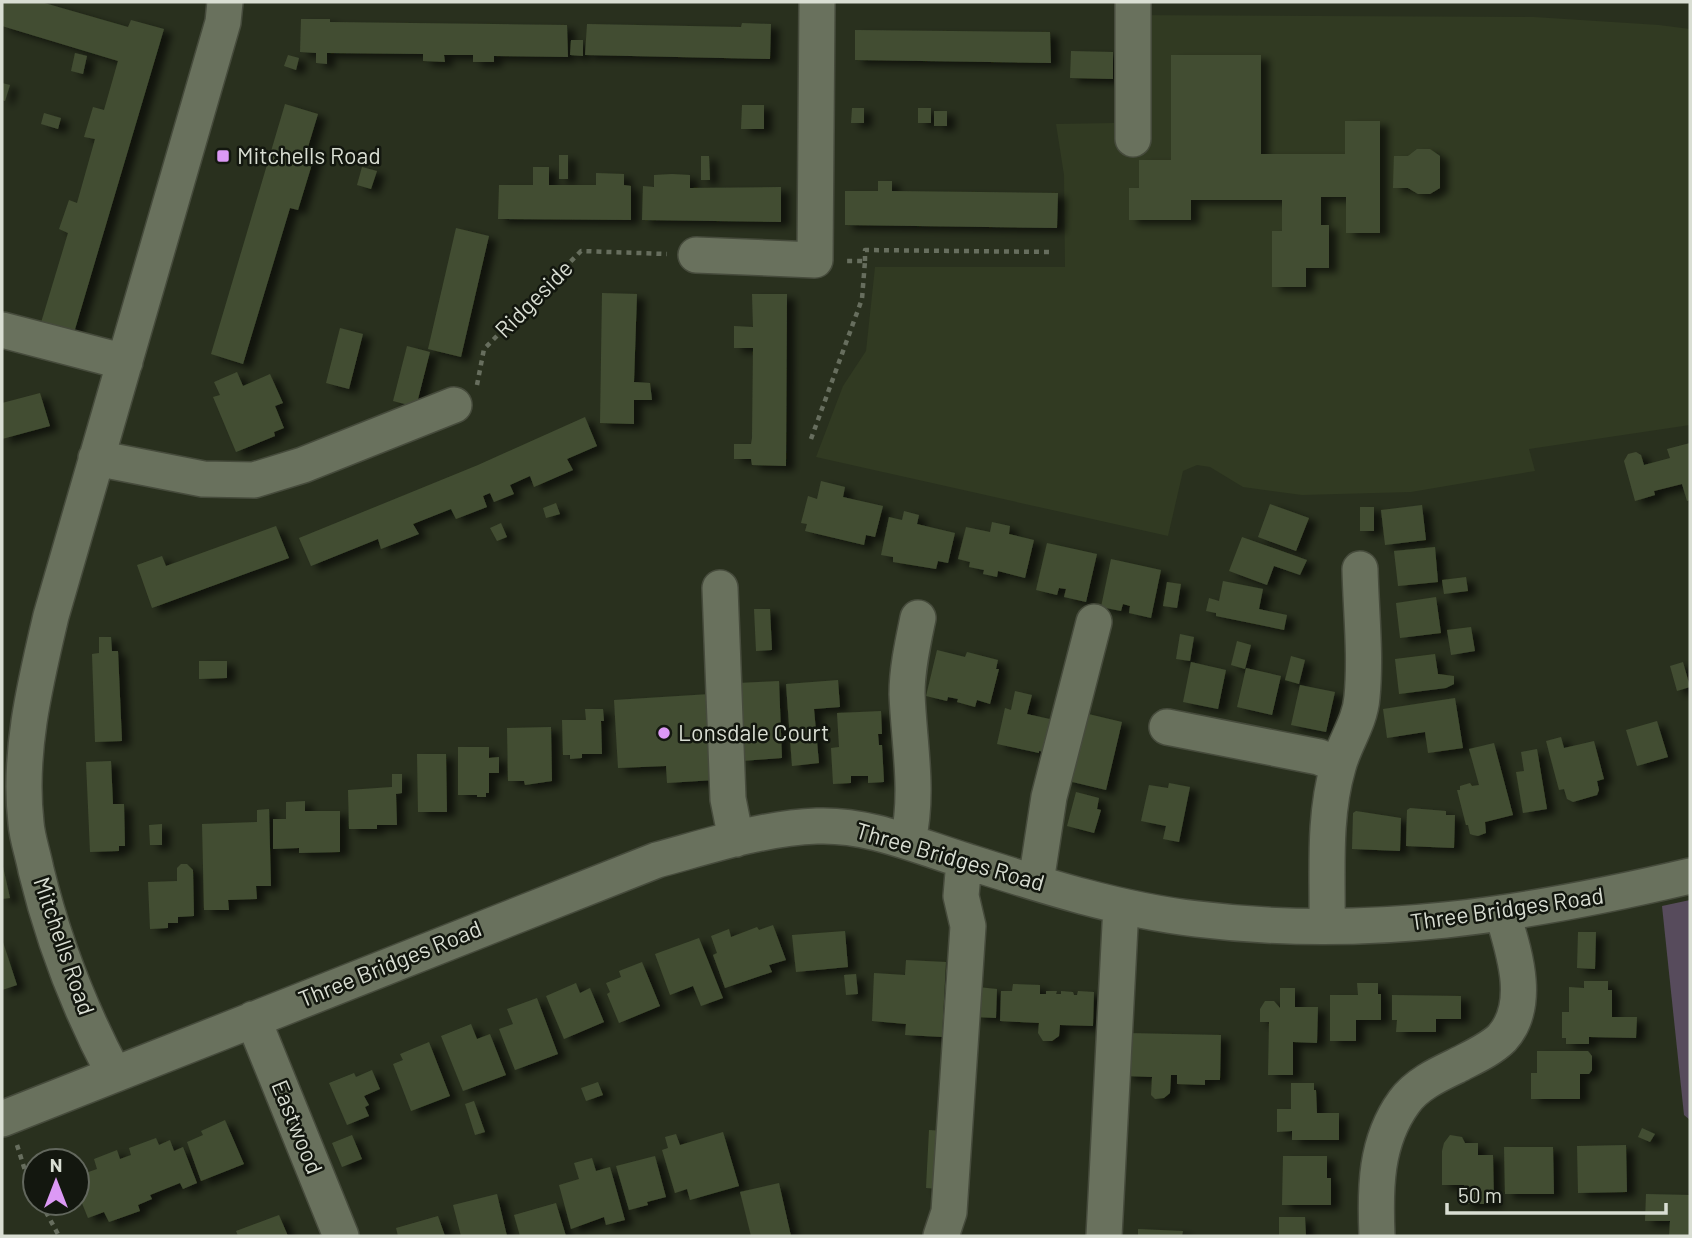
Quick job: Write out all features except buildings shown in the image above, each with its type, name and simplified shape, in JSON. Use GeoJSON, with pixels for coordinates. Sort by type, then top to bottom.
{"type":"FeatureCollection","features":[{"type":"Feature","properties":{"kind":"street","name":"Mitchells Road"},"geometry":{"type":"LineString","coordinates":[[114,1074],[59,947],[46,910],[26,823],[26,756],[16,700],[51,616],[223,22],[225,2]]}},
{"type":"Feature","properties":{"kind":"street"},"geometry":{"type":"LineString","coordinates":[[696,255],[840,261],[817,2]]}},
{"type":"Feature","properties":{"kind":"street"},"geometry":{"type":"LineString","coordinates":[[1133,2],[1133,139]]}},
{"type":"Feature","properties":{"kind":"street"},"geometry":{"type":"LineString","coordinates":[[2,330],[125,362]]}},
{"type":"Feature","properties":{"kind":"street"},"geometry":{"type":"LineString","coordinates":[[96,458],[203,479],[254,480],[303,465],[454,405]]}},
{"type":"Feature","properties":{"kind":"street"},"geometry":{"type":"LineString","coordinates":[[1327,926],[1328,838],[1332,792],[1338,765],[1356,726],[1362,700],[1360,569]]}},
{"type":"Feature","properties":{"kind":"street"},"geometry":{"type":"LineString","coordinates":[[720,587],[728,799],[736,839]]}},
{"type":"Feature","properties":{"kind":"street"},"geometry":{"type":"LineString","coordinates":[[908,841],[913,821],[914,775],[907,692],[918,618]]}},
{"type":"Feature","properties":{"kind":"street"},"geometry":{"type":"LineString","coordinates":[[1037,882],[1049,797],[1094,622]]}},
{"type":"Feature","properties":{"kind":"street"},"geometry":{"type":"LineString","coordinates":[[1167,727],[1319,757],[1338,765]]}},
{"type":"Feature","properties":{"kind":"street","name":"Three Bridges Road"},"geometry":{"type":"LineString","coordinates":[[5,1118],[657,860],[784,829],[818,826],[859,828],[1121,906],[1195,919],[1254,925],[1327,926],[1442,922],[1503,915],[1586,900],[1690,876]]}},
{"type":"Feature","properties":{"kind":"street"},"geometry":{"type":"LineString","coordinates":[[941,1236],[949,1212],[968,926],[961,896],[964,861]]}},
{"type":"Feature","properties":{"kind":"street"},"geometry":{"type":"LineString","coordinates":[[1104,1236],[1121,906]]}},
{"type":"Feature","properties":{"kind":"street"},"geometry":{"type":"LineString","coordinates":[[1377,1236],[1375,1190],[1380,1157],[1388,1128],[1405,1100],[1428,1080],[1478,1054],[1501,1038],[1515,1018],[1519,993],[1516,966],[1503,915]]}},
{"type":"Feature","properties":{"kind":"street","name":"Eastwood"},"geometry":{"type":"LineString","coordinates":[[253,1018],[341,1236]]}},
{"type":"Feature","properties":{"kind":"path"},"geometry":{"type":"LineString","coordinates":[[811,439],[862,299],[840,261],[865,250],[1051,252]]}},
{"type":"Feature","properties":{"kind":"path","name":"Ridgeside"},"geometry":{"type":"LineString","coordinates":[[454,405],[474,401],[484,349],[581,251],[696,255]]}},
{"type":"Feature","properties":{"kind":"path"},"geometry":{"type":"LineString","coordinates":[[5,1118],[21,1161]]}},
{"type":"Feature","properties":{"kind":"path"},"geometry":{"type":"LineString","coordinates":[[49,1217],[59,1236]]}},
{"type":"Feature","properties":{"kind":"shaded area"},"geometry":{"type":"Polygon","coordinates":[[[1116,15],[1534,17],[1690,29],[1690,425],[1529,449],[1535,471],[1411,492],[1302,495],[1243,487],[1210,467],[1197,465],[1183,471],[1168,536],[816,457],[843,386],[866,351],[875,267],[1065,267],[1064,175],[1056,124],[1114,123],[1116,15]]]}},
{"type":"Feature","properties":{"kind":"shaded area"},"geometry":{"type":"Polygon","coordinates":[[[1690,900],[1690,1120],[1684,1115],[1662,906],[1690,900]]]}},
{"type":"Feature","properties":{"kind":"place","name":"Mitchells Road"},"geometry":{"type":"Point","coordinates":[223,156]}},
{"type":"Feature","properties":{"kind":"place","name":"Lonsdale Court"},"geometry":{"type":"Point","coordinates":[664,733]}}]}
